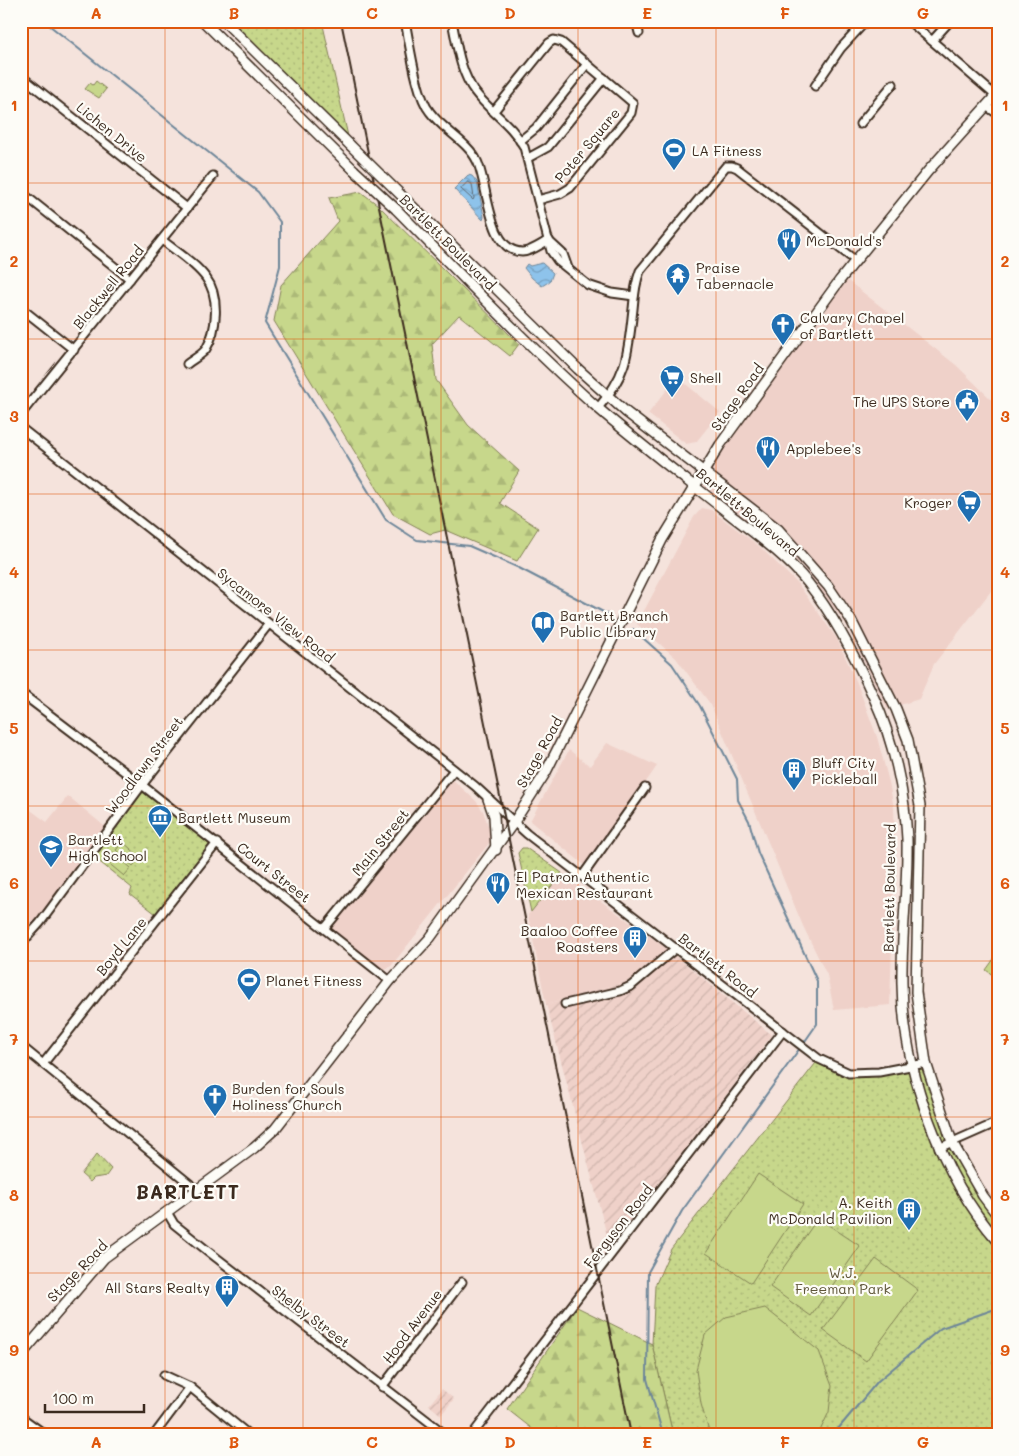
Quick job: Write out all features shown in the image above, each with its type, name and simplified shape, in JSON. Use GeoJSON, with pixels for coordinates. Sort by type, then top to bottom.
{"type":"FeatureCollection","features":[{"type":"Feature","properties":{"kind":"main road","name":"Bartlett Boulevard"},"geometry":{"type":"LineString","coordinates":[[203,21],[396,209],[518,333],[598,408],[779,553],[807,581],[839,628],[883,718],[903,796],[906,868],[902,929],[902,995],[912,1066],[939,1148],[962,1188],[998,1241]]}},
{"type":"Feature","properties":{"kind":"main road","name":"Bartlett Boulevard"},"geometry":{"type":"LineString","coordinates":[[224,21],[578,369],[608,396],[778,529],[828,586],[851,620],[896,709],[908,740],[920,806],[916,992],[926,1063],[952,1142],[983,1196],[998,1216]]}},
{"type":"Feature","properties":{"kind":"main road","name":"Stage Road"},"geometry":{"type":"LineString","coordinates":[[21,1355],[104,1258],[254,1148],[275,1129],[390,981],[430,938],[496,850],[546,772],[662,540],[703,472],[749,404],[856,261],[928,170],[997,94]]}},
{"type":"Feature","properties":{"kind":"main road"},"geometry":{"type":"LineString","coordinates":[[488,799],[494,816],[496,850]]}},
{"type":"Feature","properties":{"kind":"main road"},"geometry":{"type":"LineString","coordinates":[[906,868],[920,868]]}},
{"type":"Feature","properties":{"kind":"main road"},"geometry":{"type":"LineString","coordinates":[[902,995],[916,992]]}},
{"type":"Feature","properties":{"kind":"street"},"geometry":{"type":"LineString","coordinates":[[405,21],[423,101],[430,113],[476,159],[492,222],[498,234],[511,248],[520,252],[530,250],[550,241]]}},
{"type":"Feature","properties":{"kind":"street"},"geometry":{"type":"LineString","coordinates":[[452,21],[465,75],[474,91],[520,141],[528,158],[550,241],[564,254],[568,268],[593,287],[612,293],[634,296]]}},
{"type":"Feature","properties":{"kind":"street"},"geometry":{"type":"LineString","coordinates":[[636,21],[639,33]]}},
{"type":"Feature","properties":{"kind":"street"},"geometry":{"type":"LineString","coordinates":[[815,86],[841,48],[866,21]]}},
{"type":"Feature","properties":{"kind":"street"},"geometry":{"type":"LineString","coordinates":[[909,21],[997,94]]}},
{"type":"Feature","properties":{"kind":"street"},"geometry":{"type":"LineString","coordinates":[[932,41],[950,21]]}},
{"type":"Feature","properties":{"kind":"street","name":"Poter Square"},"geometry":{"type":"LineString","coordinates":[[494,111],[552,41],[561,42],[632,100],[633,109],[568,190],[538,200]]}},
{"type":"Feature","properties":{"kind":"street"},"geometry":{"type":"LineString","coordinates":[[520,141],[534,131],[588,64]]}},
{"type":"Feature","properties":{"kind":"street","name":"Lichen Drive"},"geometry":{"type":"LineString","coordinates":[[21,76],[187,208]]}},
{"type":"Feature","properties":{"kind":"street"},"geometry":{"type":"LineString","coordinates":[[528,158],[548,147],[604,78]]}},
{"type":"Feature","properties":{"kind":"street"},"geometry":{"type":"LineString","coordinates":[[860,124],[893,84]]}},
{"type":"Feature","properties":{"kind":"street"},"geometry":{"type":"LineString","coordinates":[[986,106],[998,114]]}},
{"type":"Feature","properties":{"kind":"street"},"geometry":{"type":"LineString","coordinates":[[598,408],[623,374],[628,351],[637,278],[646,260],[728,165],[737,168],[856,261]]}},
{"type":"Feature","properties":{"kind":"street","name":"Blackwell Road"},"geometry":{"type":"LineString","coordinates":[[21,414],[213,176]]}},
{"type":"Feature","properties":{"kind":"street"},"geometry":{"type":"LineString","coordinates":[[21,192],[130,279]]}},
{"type":"Feature","properties":{"kind":"street"},"geometry":{"type":"LineString","coordinates":[[162,240],[200,271],[209,282],[212,290],[213,333],[205,351],[188,364]]}},
{"type":"Feature","properties":{"kind":"street"},"geometry":{"type":"LineString","coordinates":[[21,308],[74,350]]}},
{"type":"Feature","properties":{"kind":"street","name":"Sycamore View Road"},"geometry":{"type":"LineString","coordinates":[[21,428],[454,770],[514,822]]}},
{"type":"Feature","properties":{"kind":"street","name":"Woodlawn Street"},"geometry":{"type":"LineString","coordinates":[[21,944],[40,923],[142,785],[268,625]]}},
{"type":"Feature","properties":{"kind":"street","name":"Court Street"},"geometry":{"type":"LineString","coordinates":[[21,693],[217,843],[390,981]]}},
{"type":"Feature","properties":{"kind":"street","name":"Main Street"},"geometry":{"type":"LineString","coordinates":[[325,928],[454,770]]}},
{"type":"Feature","properties":{"kind":"street"},"geometry":{"type":"LineString","coordinates":[[583,875],[645,788]]}},
{"type":"Feature","properties":{"kind":"street","name":"Bartlett Road"},"geometry":{"type":"LineString","coordinates":[[514,822],[819,1059],[849,1073],[926,1063]]}},
{"type":"Feature","properties":{"kind":"street","name":"Boyd Lane"},"geometry":{"type":"LineString","coordinates":[[43,1064],[217,843]]}},
{"type":"Feature","properties":{"kind":"street"},"geometry":{"type":"LineString","coordinates":[[565,1004],[620,991],[631,986],[676,948]]}},
{"type":"Feature","properties":{"kind":"street","name":"Ferguson Road"},"geometry":{"type":"LineString","coordinates":[[472,1435],[783,1031]]}},
{"type":"Feature","properties":{"kind":"street"},"geometry":{"type":"LineString","coordinates":[[21,1046],[196,1190]]}},
{"type":"Feature","properties":{"kind":"street"},"geometry":{"type":"LineString","coordinates":[[939,1148],[998,1122]]}},
{"type":"Feature","properties":{"kind":"street","name":"Shelby Street"},"geometry":{"type":"LineString","coordinates":[[167,1212],[174,1224],[202,1247],[446,1435]]}},
{"type":"Feature","properties":{"kind":"street","name":"Hood Avenue"},"geometry":{"type":"LineString","coordinates":[[382,1386],[462,1282]]}},
{"type":"Feature","properties":{"kind":"street"},"geometry":{"type":"LineString","coordinates":[[164,1374],[190,1387],[249,1435]]}},
{"type":"Feature","properties":{"kind":"street"},"geometry":{"type":"LineString","coordinates":[[154,1435],[190,1387]]}},
{"type":"Feature","properties":{"kind":"street"},"geometry":{"type":"LineString","coordinates":[[21,1417],[46,1435]]}},
{"type":"Feature","properties":{"kind":"shaded area"},"geometry":{"type":"Polygon","coordinates":[[[843,277],[956,365],[998,406],[998,582],[934,664],[919,699],[887,709],[846,624],[803,567],[698,481],[843,277]]]}},
{"type":"Feature","properties":{"kind":"shaded area"},"geometry":{"type":"Polygon","coordinates":[[[677,377],[720,412],[696,442],[686,444],[648,414],[677,377]]]}},
{"type":"Feature","properties":{"kind":"shaded area"},"geometry":{"type":"Polygon","coordinates":[[[702,508],[711,510],[759,546],[798,584],[837,639],[857,683],[877,737],[894,808],[895,845],[890,1005],[834,1010],[827,975],[803,926],[711,705],[676,658],[637,624],[694,517],[702,508]]]}},
{"type":"Feature","properties":{"kind":"shaded area"},"geometry":{"type":"Polygon","coordinates":[[[607,743],[657,766],[587,867],[530,821],[569,750],[590,766],[607,743]]]}},
{"type":"Feature","properties":{"kind":"shaded area"},"geometry":{"type":"Polygon","coordinates":[[[451,778],[476,801],[483,811],[491,834],[490,842],[391,966],[385,970],[378,969],[329,930],[451,778]]]}},
{"type":"Feature","properties":{"kind":"shaded area","name":"Bartlett High School"},"geometry":{"type":"Polygon","coordinates":[[[68,796],[109,830],[21,944],[21,803],[47,822],[68,796]]]}},
{"type":"Feature","properties":{"kind":"shaded area"},"geometry":{"type":"Polygon","coordinates":[[[562,873],[667,949],[628,981],[546,1004],[528,915],[562,873]]]}},
{"type":"Feature","properties":{"kind":"shaded area"},"geometry":{"type":"Polygon","coordinates":[[[667,949],[772,1035],[610,1247],[546,1004],[628,981],[667,949]]]}},
{"type":"Feature","properties":{"kind":"shaded area"},"geometry":{"type":"Polygon","coordinates":[[[442,1389],[454,1399],[441,1415],[429,1405],[442,1389]]]}},
{"type":"Feature","properties":{"kind":"green space"},"geometry":{"type":"Polygon","coordinates":[[[224,21],[322,21],[350,145],[224,21]]]}},
{"type":"Feature","properties":{"kind":"green space"},"geometry":{"type":"Polygon","coordinates":[[[96,81],[106,89],[99,98],[85,89],[90,83],[93,85],[96,81]]]}},
{"type":"Feature","properties":{"kind":"green space"},"geometry":{"type":"Polygon","coordinates":[[[361,192],[378,205],[519,344],[510,356],[459,315],[432,344],[436,380],[468,425],[519,471],[500,503],[538,528],[517,561],[445,530],[430,534],[393,514],[274,321],[281,285],[338,221],[329,198],[361,192]]]}},
{"type":"Feature","properties":{"kind":"green space"},"geometry":{"type":"Polygon","coordinates":[[[142,785],[217,843],[160,917],[130,894],[132,888],[91,855],[142,785]]]}},
{"type":"Feature","properties":{"kind":"green space"},"geometry":{"type":"Polygon","coordinates":[[[123,842],[140,857],[133,866],[116,850],[123,842]]]}},
{"type":"Feature","properties":{"kind":"green space"},"geometry":{"type":"Polygon","coordinates":[[[522,848],[526,848],[562,873],[531,912],[518,853],[522,848]]]}},
{"type":"Feature","properties":{"kind":"green space"},"geometry":{"type":"Polygon","coordinates":[[[113,852],[131,868],[124,876],[106,861],[113,852]]]}},
{"type":"Feature","properties":{"kind":"green space"},"geometry":{"type":"Polygon","coordinates":[[[996,956],[998,957],[998,979],[986,970],[996,956]]]}},
{"type":"Feature","properties":{"kind":"green space","name":"W.J. Freeman Park"},"geometry":{"type":"Polygon","coordinates":[[[819,1059],[849,1073],[926,1063],[952,1142],[998,1216],[998,1435],[673,1435],[652,1344],[655,1286],[671,1249],[819,1059]]]}},
{"type":"Feature","properties":{"kind":"green space"},"geometry":{"type":"Polygon","coordinates":[[[97,1154],[111,1169],[106,1176],[94,1178],[90,1182],[81,1174],[97,1154]]]}},
{"type":"Feature","properties":{"kind":"green space"},"geometry":{"type":"Polygon","coordinates":[[[758,1174],[803,1204],[751,1283],[706,1253],[758,1174]]]}},
{"type":"Feature","properties":{"kind":"green space"},"geometry":{"type":"Polygon","coordinates":[[[818,1218],[860,1246],[811,1316],[770,1287],[818,1218]]]}},
{"type":"Feature","properties":{"kind":"green space"},"geometry":{"type":"Polygon","coordinates":[[[876,1259],[918,1290],[866,1361],[823,1330],[876,1259]]]}},
{"type":"Feature","properties":{"kind":"green space"},"geometry":{"type":"Polygon","coordinates":[[[577,1307],[652,1344],[673,1435],[540,1435],[507,1409],[577,1307]]]}},
{"type":"Feature","properties":{"kind":"green space"},"geometry":{"type":"Polygon","coordinates":[[[765,1308],[819,1351],[832,1386],[829,1412],[818,1435],[710,1435],[701,1404],[696,1370],[705,1335],[726,1317],[765,1308]]]}},
{"type":"Feature","properties":{"kind":"water"},"geometry":{"type":"Polygon","coordinates":[[[468,175],[472,176],[477,182],[483,220],[454,189],[468,175]]]}},
{"type":"Feature","properties":{"kind":"water"},"geometry":{"type":"Polygon","coordinates":[[[542,263],[553,273],[550,281],[542,286],[524,268],[527,264],[530,266],[542,263]]]}},
{"type":"Feature","properties":{"kind":"waterway"},"geometry":{"type":"LineString","coordinates":[[44,21],[258,192],[280,222],[280,266],[265,323],[386,520],[417,540],[469,546],[519,568],[607,614]]}},
{"type":"Feature","properties":{"kind":"waterway"},"geometry":{"type":"LineString","coordinates":[[633,629],[672,664],[700,706],[737,779],[738,800],[749,821],[758,853],[817,981],[817,1024],[803,1044]]}},
{"type":"Feature","properties":{"kind":"waterway"},"geometry":{"type":"LineString","coordinates":[[663,1435],[647,1379],[648,1272],[682,1211],[800,1048]]}},
{"type":"Feature","properties":{"kind":"waterway"},"geometry":{"type":"LineString","coordinates":[[833,1435],[878,1381],[941,1328],[998,1308]]}},
{"type":"Feature","properties":{"kind":"railway"},"geometry":{"type":"LineString","coordinates":[[341,21],[631,1435]]}},
{"type":"Feature","properties":{"kind":"place","name":"LA Fitness"},"geometry":{"type":"Point","coordinates":[674,171]}},
{"type":"Feature","properties":{"kind":"place","name":"McDonald's"},"geometry":{"type":"Point","coordinates":[789,261]}},
{"type":"Feature","properties":{"kind":"place","name":"Praise Tabernacle"},"geometry":{"type":"Point","coordinates":[678,296]}},
{"type":"Feature","properties":{"kind":"place","name":"Calvary Chapel of Bartlett"},"geometry":{"type":"Point","coordinates":[783,346]}},
{"type":"Feature","properties":{"kind":"place","name":"Shell"},"geometry":{"type":"Point","coordinates":[672,398]}},
{"type":"Feature","properties":{"kind":"place","name":"The UPS Store"},"geometry":{"type":"Point","coordinates":[967,422]}},
{"type":"Feature","properties":{"kind":"place","name":"Applebee's"},"geometry":{"type":"Point","coordinates":[768,469]}},
{"type":"Feature","properties":{"kind":"place","name":"Kroger"},"geometry":{"type":"Point","coordinates":[969,523]}},
{"type":"Feature","properties":{"kind":"place","name":"Bartlett Branch Public Library"},"geometry":{"type":"Point","coordinates":[543,644]}},
{"type":"Feature","properties":{"kind":"place","name":"Bluff City Pickleball"},"geometry":{"type":"Point","coordinates":[794,791]}},
{"type":"Feature","properties":{"kind":"place","name":"Bartlett Museum"},"geometry":{"type":"Point","coordinates":[160,838]}},
{"type":"Feature","properties":{"kind":"place","name":"Bartlett High School"},"geometry":{"type":"Point","coordinates":[51,868]}},
{"type":"Feature","properties":{"kind":"place","name":"El Patron Authentic Mexican Restaurant"},"geometry":{"type":"Point","coordinates":[498,905]}},
{"type":"Feature","properties":{"kind":"place","name":"Baaloo Coffee Roasters"},"geometry":{"type":"Point","coordinates":[635,959]}},
{"type":"Feature","properties":{"kind":"place","name":"Planet Fitness"},"geometry":{"type":"Point","coordinates":[249,1001]}},
{"type":"Feature","properties":{"kind":"place","name":"Burden for Souls Holiness Church"},"geometry":{"type":"Point","coordinates":[215,1117]}},
{"type":"Feature","properties":{"kind":"place","name":"A. Keith McDonald Pavilion"},"geometry":{"type":"Point","coordinates":[909,1231]}},
{"type":"Feature","properties":{"kind":"place","name":"All Stars Realty"},"geometry":{"type":"Point","coordinates":[227,1308]}},
{"type":"Feature","properties":{"kind":"district","name":"BARTLETT"},"geometry":{"type":"Point","coordinates":[188,1191]}}]}
